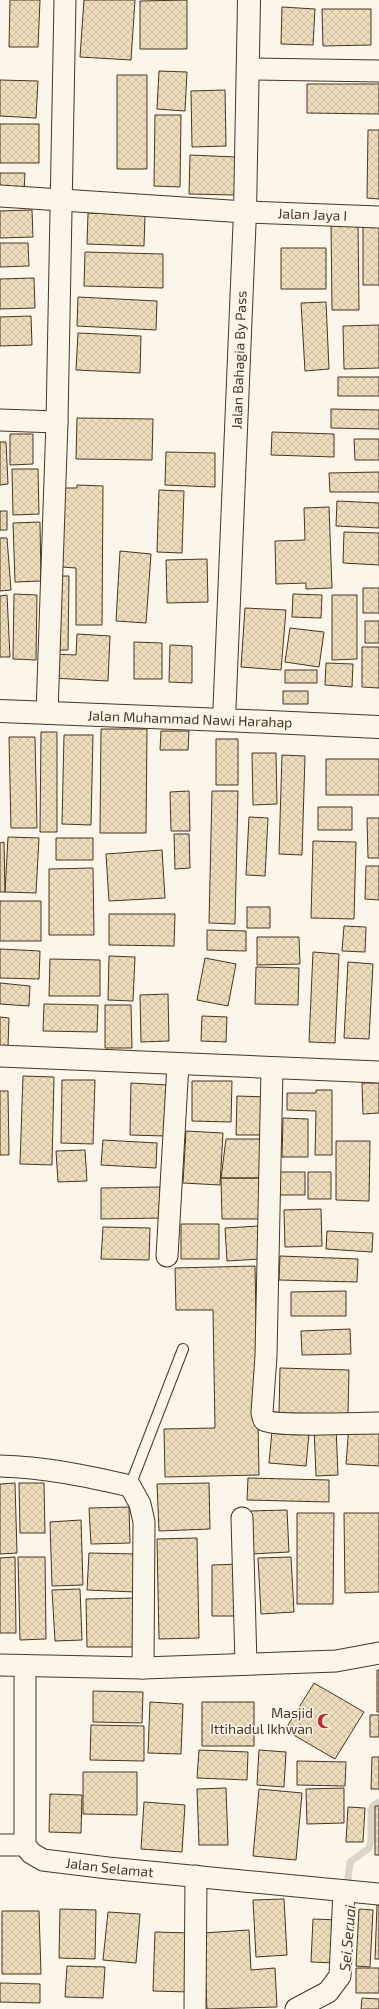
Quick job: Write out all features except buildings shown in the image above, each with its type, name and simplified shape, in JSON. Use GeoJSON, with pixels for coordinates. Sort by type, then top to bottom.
{"type":"FeatureCollection","features":[{"type":"Feature","properties":{"kind":"main road","name":"Jalan Bahagia By Pass"},"geometry":{"type":"LineString","coordinates":[[224,720],[245,212],[250,0]]}},
{"type":"Feature","properties":{"kind":"main road","name":"Jalan Muhammad Nawi Harahap"},"geometry":{"type":"LineString","coordinates":[[0,711],[379,727]]}},
{"type":"Feature","properties":{"kind":"street"},"geometry":{"type":"LineString","coordinates":[[47,713],[58,422],[65,0]]}},
{"type":"Feature","properties":{"kind":"street"},"geometry":{"type":"LineString","coordinates":[[248,69],[379,72]]}},
{"type":"Feature","properties":{"kind":"street","name":"Jalan Jaya I"},"geometry":{"type":"LineString","coordinates":[[0,196],[245,212],[379,217]]}},
{"type":"Feature","properties":{"kind":"street"},"geometry":{"type":"LineString","coordinates":[[0,420],[58,422]]}},
{"type":"Feature","properties":{"kind":"street"},"geometry":{"type":"LineString","coordinates":[[0,1056],[379,1072]]}},
{"type":"Feature","properties":{"kind":"street"},"geometry":{"type":"LineString","coordinates":[[167,1256],[178,1064]]}},
{"type":"Feature","properties":{"kind":"street"},"geometry":{"type":"LineString","coordinates":[[272,1068],[266,1356],[262,1413],[264,1420],[273,1423],[379,1423]]}},
{"type":"Feature","properties":{"kind":"street"},"geometry":{"type":"LineString","coordinates":[[0,1466],[29,1467],[68,1472],[130,1486],[140,1504],[144,1522],[143,1668]]}},
{"type":"Feature","properties":{"kind":"street"},"geometry":{"type":"LineString","coordinates":[[242,1518],[246,1664]]}},
{"type":"Feature","properties":{"kind":"street"},"geometry":{"type":"LineString","coordinates":[[0,1665],[143,1668],[336,1661],[379,1653]]}},
{"type":"Feature","properties":{"kind":"street"},"geometry":{"type":"LineString","coordinates":[[0,1845],[25,1845],[25,1666]]}},
{"type":"Feature","properties":{"kind":"street","name":"Jalan Selamat"},"geometry":{"type":"LineString","coordinates":[[25,1845],[32,1853],[42,1860],[108,1868],[379,1894]]}},
{"type":"Feature","properties":{"kind":"street"},"geometry":{"type":"LineString","coordinates":[[195,2009],[196,1876]]}},
{"type":"Feature","properties":{"kind":"street"},"geometry":{"type":"LineString","coordinates":[[296,2009],[328,1992],[340,1976],[344,1891]]}},
{"type":"Feature","properties":{"kind":"lane"},"geometry":{"type":"LineString","coordinates":[[130,1486],[183,1350]]}},
{"type":"Feature","properties":{"kind":"waterway","name":"Sei Seruai"},"geometry":{"type":"LineString","coordinates":[[350,1886],[348,1878],[350,1862],[369,1848],[371,1842],[371,1810],[373,1806],[379,1802]]}},
{"type":"Feature","properties":{"kind":"place","name":"Masjid Ittihadul Ikhwan"},"geometry":{"type":"Point","coordinates":[325,1721]}}]}
